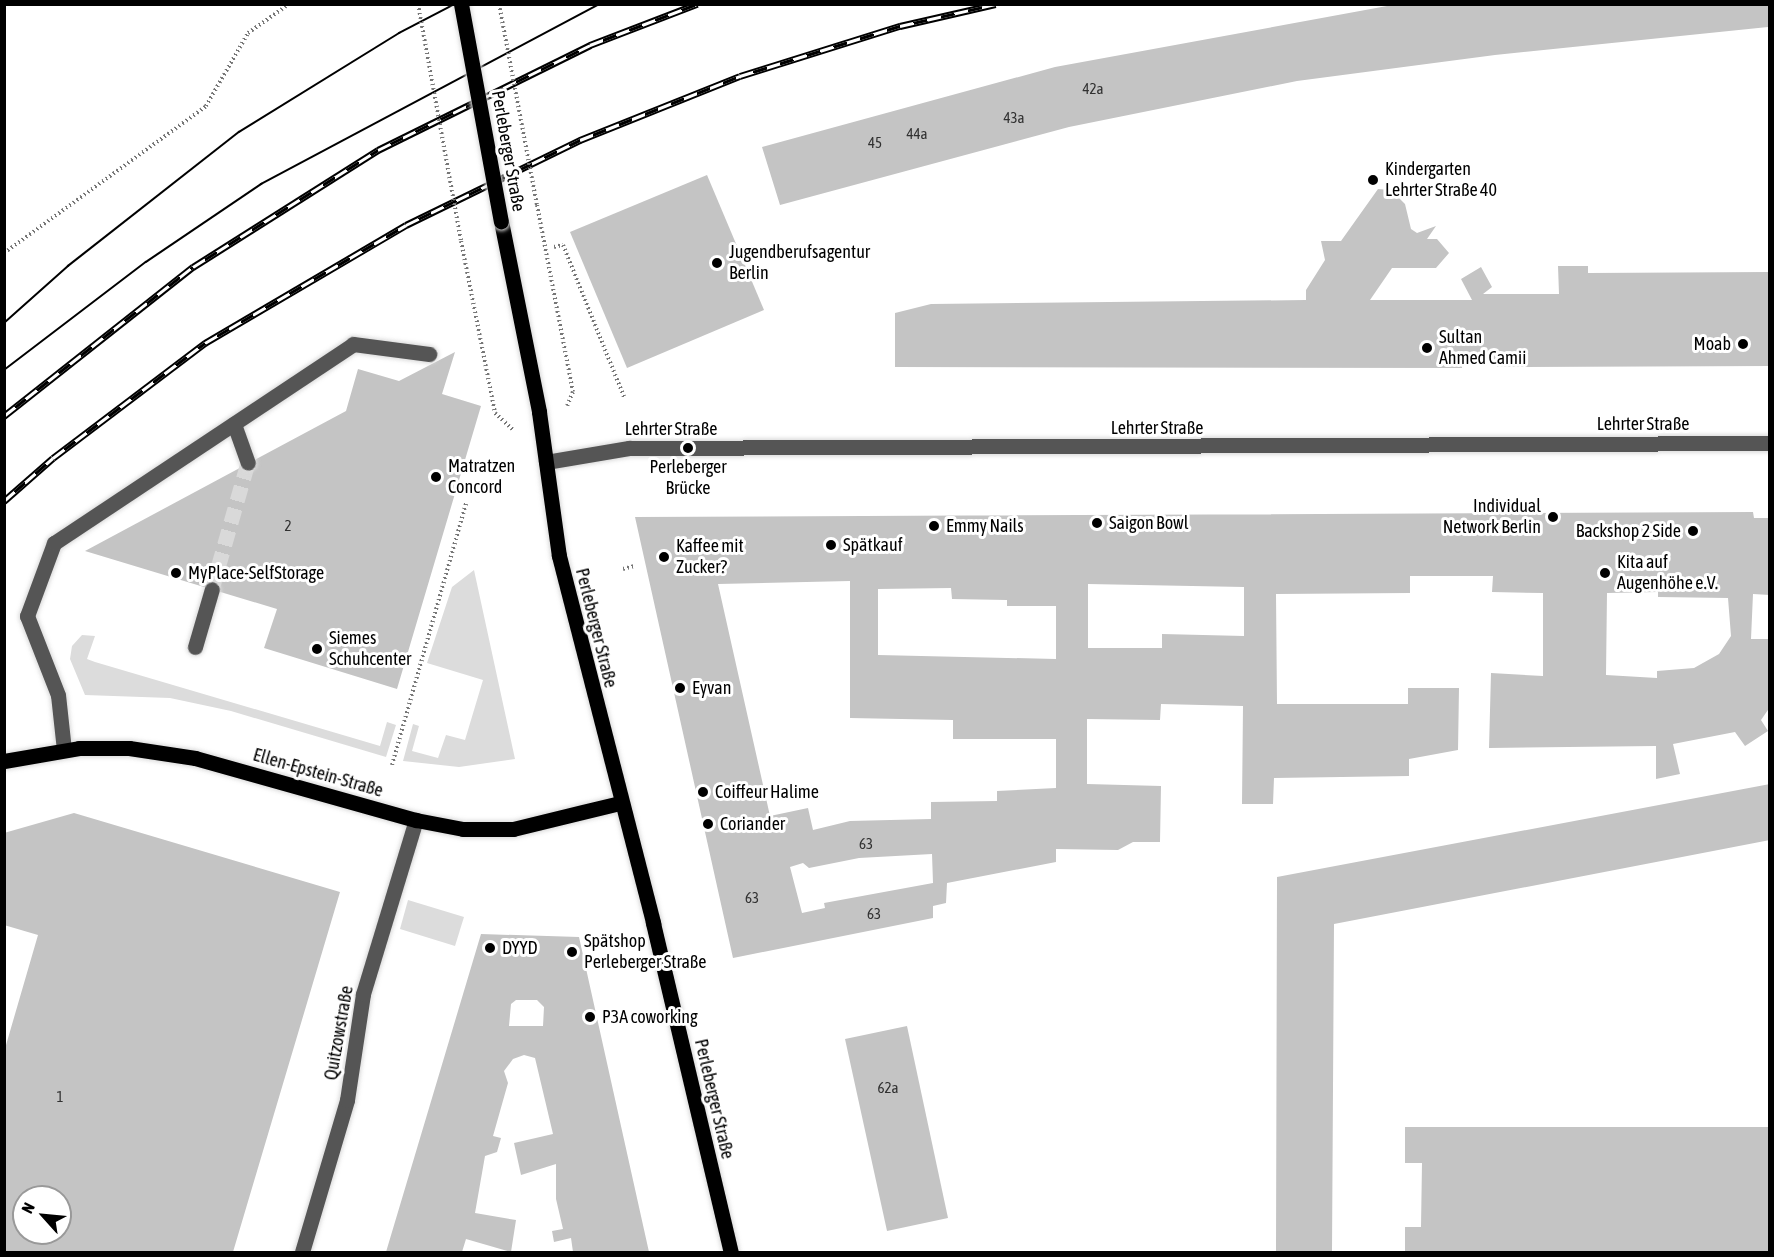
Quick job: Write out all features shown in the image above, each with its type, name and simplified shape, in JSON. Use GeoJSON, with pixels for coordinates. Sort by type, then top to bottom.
{"type":"FeatureCollection","features":[{"type":"Feature","properties":{"kind":"main road","name":"Perleberger Straße"},"geometry":{"type":"LineString","coordinates":[[461,4],[546,462],[554,533],[620,803],[653,923],[696,1113],[731,1252]]}},
{"type":"Feature","properties":{"kind":"main road","name":"Ellen-Epstein-Straße"},"geometry":{"type":"LineString","coordinates":[[4,761],[64,750],[129,748],[195,758],[416,820],[463,829],[513,829],[620,803]]}},
{"type":"Feature","properties":{"kind":"street"},"geometry":{"type":"LineString","coordinates":[[64,750],[58,695],[27,616],[54,543],[352,344],[429,354]]}},
{"type":"Feature","properties":{"kind":"street"},"geometry":{"type":"LineString","coordinates":[[234,424],[248,464]]}},
{"type":"Feature","properties":{"kind":"street","name":"Lehrter Straße"},"geometry":{"type":"LineString","coordinates":[[546,462],[629,448],[1770,443]]}},
{"type":"Feature","properties":{"kind":"street"},"geometry":{"type":"LineString","coordinates":[[195,647],[212,590]]}},
{"type":"Feature","properties":{"kind":"street","name":"Quitzowstraße"},"geometry":{"type":"LineString","coordinates":[[302,1252],[347,1100],[363,994],[416,820]]}},
{"type":"Feature","properties":{"kind":"path"},"geometry":{"type":"LineString","coordinates":[[4,253],[206,106],[248,33],[289,4]]}},
{"type":"Feature","properties":{"kind":"path"},"geometry":{"type":"LineString","coordinates":[[418,4],[495,413]]}},
{"type":"Feature","properties":{"kind":"path"},"geometry":{"type":"LineString","coordinates":[[499,4],[573,392]]}},
{"type":"Feature","properties":{"kind":"path"},"geometry":{"type":"LineString","coordinates":[[555,247],[563,245],[624,397]]}},
{"type":"Feature","properties":{"kind":"path"},"geometry":{"type":"LineString","coordinates":[[392,765],[466,503]]}},
{"type":"Feature","properties":{"kind":"path"},"geometry":{"type":"LineString","coordinates":[[623,569],[634,566]]}},
{"type":"Feature","properties":{"kind":"shaded area"},"geometry":{"type":"Polygon","coordinates":[[[474,570],[515,759],[459,767],[403,761],[413,724],[419,726],[412,751],[438,758],[446,735],[465,740],[483,680],[427,663],[452,587],[474,570]]]}},
{"type":"Feature","properties":{"kind":"shaded area"},"geometry":{"type":"Polygon","coordinates":[[[82,635],[95,636],[87,659],[95,662],[380,746],[387,722],[396,725],[386,757],[231,711],[170,698],[85,695],[70,659],[72,646],[82,635]]]}},
{"type":"Feature","properties":{"kind":"shaded area"},"geometry":{"type":"Polygon","coordinates":[[[408,900],[464,917],[455,946],[400,929],[408,900]]]}},
{"type":"Feature","properties":{"kind":"building"},"geometry":{"type":"Polygon","coordinates":[[[1768,4],[1768,27],[1495,55],[1297,81],[1069,127],[780,205],[762,147],[1055,67],[1387,6],[1768,4]]]}},
{"type":"Feature","properties":{"kind":"building"},"geometry":{"type":"Polygon","coordinates":[[[707,175],[764,310],[627,368],[570,232],[707,175]]]}},
{"type":"Feature","properties":{"kind":"building"},"geometry":{"type":"Polygon","coordinates":[[[1378,189],[1391,190],[1405,204],[1411,229],[1417,233],[1436,226],[1427,239],[1437,239],[1449,253],[1436,268],[1392,268],[1370,300],[1472,300],[1461,279],[1481,267],[1492,287],[1483,294],[1559,294],[1558,266],[1588,266],[1588,273],[1769,272],[1770,366],[1497,367],[1497,359],[1478,363],[1463,360],[1462,368],[895,367],[895,313],[931,304],[1306,300],[1306,290],[1325,260],[1321,241],[1341,241],[1378,189]]]}},
{"type":"Feature","properties":{"kind":"building"},"geometry":{"type":"Polygon","coordinates":[[[455,352],[442,394],[481,406],[397,689],[264,648],[277,609],[85,551],[346,411],[358,369],[399,381],[455,352]]]}},
{"type":"Feature","properties":{"kind":"building"},"geometry":{"type":"Polygon","coordinates":[[[1753,512],[1754,518],[1770,518],[1770,595],[1753,594],[1751,639],[1770,639],[1770,707],[1761,720],[1768,731],[1745,746],[1735,732],[1673,744],[1680,774],[1656,779],[1656,746],[1489,748],[1491,673],[1543,676],[1543,593],[1492,592],[1493,576],[1410,576],[1410,593],[1276,594],[1277,704],[1408,704],[1408,688],[1459,688],[1458,750],[1409,759],[1409,776],[1274,778],[1273,804],[1242,804],[1243,706],[1161,704],[1160,720],[1087,719],[1087,784],[1161,786],[1160,842],[1133,842],[1118,850],[1056,849],[1056,862],[947,883],[946,903],[933,906],[933,918],[733,958],[635,517],[1753,512]],[[850,581],[718,584],[770,816],[808,808],[813,830],[850,821],[931,819],[931,802],[997,801],[997,791],[1056,788],[1056,739],[953,739],[953,720],[850,718],[850,581]],[[1088,584],[1088,648],[1162,648],[1162,634],[1244,636],[1244,587],[1088,584]],[[951,588],[878,589],[878,655],[1056,659],[1056,606],[1007,606],[1007,600],[952,599],[951,588]],[[1658,592],[1607,593],[1606,675],[1657,678],[1657,671],[1694,668],[1719,654],[1731,636],[1728,598],[1658,597],[1658,592]],[[932,854],[859,858],[809,868],[803,863],[790,867],[802,913],[825,908],[824,903],[933,883],[932,854]]]}},
{"type":"Feature","properties":{"kind":"building"},"geometry":{"type":"Polygon","coordinates":[[[1770,784],[1770,840],[1334,924],[1332,1252],[1276,1252],[1277,877],[1770,784]]]}},
{"type":"Feature","properties":{"kind":"building"},"geometry":{"type":"Polygon","coordinates":[[[74,813],[340,892],[233,1252],[4,1252],[4,1052],[38,935],[4,925],[4,833],[74,813]]]}},
{"type":"Feature","properties":{"kind":"building"},"geometry":{"type":"Polygon","coordinates":[[[481,934],[579,937],[649,1252],[573,1252],[571,1238],[554,1242],[552,1231],[563,1229],[556,1199],[556,1164],[521,1175],[514,1143],[553,1134],[535,1058],[524,1055],[513,1059],[504,1071],[508,1083],[493,1136],[501,1138],[497,1152],[485,1156],[475,1213],[516,1220],[511,1252],[466,1239],[462,1252],[386,1252],[481,934]],[[516,1000],[511,1004],[509,1026],[543,1026],[544,1007],[537,1000],[516,1000]]]}},
{"type":"Feature","properties":{"kind":"building"},"geometry":{"type":"Polygon","coordinates":[[[907,1026],[948,1218],[887,1231],[845,1039],[907,1026]]]}},
{"type":"Feature","properties":{"kind":"building"},"geometry":{"type":"Polygon","coordinates":[[[1405,1127],[1770,1127],[1770,1252],[1405,1252],[1405,1227],[1421,1227],[1422,1163],[1405,1163],[1405,1127]]]}},
{"type":"Feature","properties":{"kind":"tunnel"},"geometry":{"type":"LineString","coordinates":[[212,589],[248,463]]}},
{"type":"Feature","properties":{"kind":"tram line"},"geometry":{"type":"LineString","coordinates":[[4,323],[68,266],[239,132],[399,33],[455,4]]}},
{"type":"Feature","properties":{"kind":"tram line"},"geometry":{"type":"LineString","coordinates":[[4,370],[146,262],[261,184],[600,4]]}},
{"type":"Feature","properties":{"kind":"railway"},"geometry":{"type":"LineString","coordinates":[[4,416],[193,267],[378,150],[590,45],[697,4]]}},
{"type":"Feature","properties":{"kind":"railway"},"geometry":{"type":"LineString","coordinates":[[4,501],[53,458],[205,343],[406,225],[580,140],[740,76],[900,26],[996,4]]}},
{"type":"Feature","properties":{"kind":"place","name":"Kindergarten Lehrter Straße 40"},"geometry":{"type":"Point","coordinates":[1373,180]}},
{"type":"Feature","properties":{"kind":"place","name":"Jugendberufsagentur Berlin"},"geometry":{"type":"Point","coordinates":[717,263]}},
{"type":"Feature","properties":{"kind":"place","name":"Moab"},"geometry":{"type":"Point","coordinates":[1743,344]}},
{"type":"Feature","properties":{"kind":"place","name":"Sultan Ahmed Camii"},"geometry":{"type":"Point","coordinates":[1427,348]}},
{"type":"Feature","properties":{"kind":"place","name":"Perleberger Brücke"},"geometry":{"type":"Point","coordinates":[688,448]}},
{"type":"Feature","properties":{"kind":"place","name":"Matratzen Concord"},"geometry":{"type":"Point","coordinates":[436,477]}},
{"type":"Feature","properties":{"kind":"place","name":"Individual Network Berlin"},"geometry":{"type":"Point","coordinates":[1553,517]}},
{"type":"Feature","properties":{"kind":"place","name":"Saigon Bowl"},"geometry":{"type":"Point","coordinates":[1097,523]}},
{"type":"Feature","properties":{"kind":"place","name":"Emmy Nails"},"geometry":{"type":"Point","coordinates":[934,526]}},
{"type":"Feature","properties":{"kind":"place","name":"Backshop 2 Side"},"geometry":{"type":"Point","coordinates":[1693,531]}},
{"type":"Feature","properties":{"kind":"place","name":"Spätkauf"},"geometry":{"type":"Point","coordinates":[831,545]}},
{"type":"Feature","properties":{"kind":"place","name":"Kaffee mit Zucker?"},"geometry":{"type":"Point","coordinates":[664,557]}},
{"type":"Feature","properties":{"kind":"place","name":"MyPlace-SelfStorage"},"geometry":{"type":"Point","coordinates":[176,573]}},
{"type":"Feature","properties":{"kind":"place","name":"Kita auf Augenhöhe e.V."},"geometry":{"type":"Point","coordinates":[1605,573]}},
{"type":"Feature","properties":{"kind":"place","name":"Siemes Schuhcenter"},"geometry":{"type":"Point","coordinates":[317,649]}},
{"type":"Feature","properties":{"kind":"place","name":"Eyvan"},"geometry":{"type":"Point","coordinates":[680,688]}},
{"type":"Feature","properties":{"kind":"place","name":"Coiffeur Halime"},"geometry":{"type":"Point","coordinates":[703,792]}},
{"type":"Feature","properties":{"kind":"place","name":"Coriander"},"geometry":{"type":"Point","coordinates":[708,824]}},
{"type":"Feature","properties":{"kind":"place","name":"DYYD"},"geometry":{"type":"Point","coordinates":[490,948]}},
{"type":"Feature","properties":{"kind":"place","name":"Spätshop Perleberger Straße"},"geometry":{"type":"Point","coordinates":[572,952]}},
{"type":"Feature","properties":{"kind":"place","name":"P3A coworking"},"geometry":{"type":"Point","coordinates":[590,1017]}}]}
